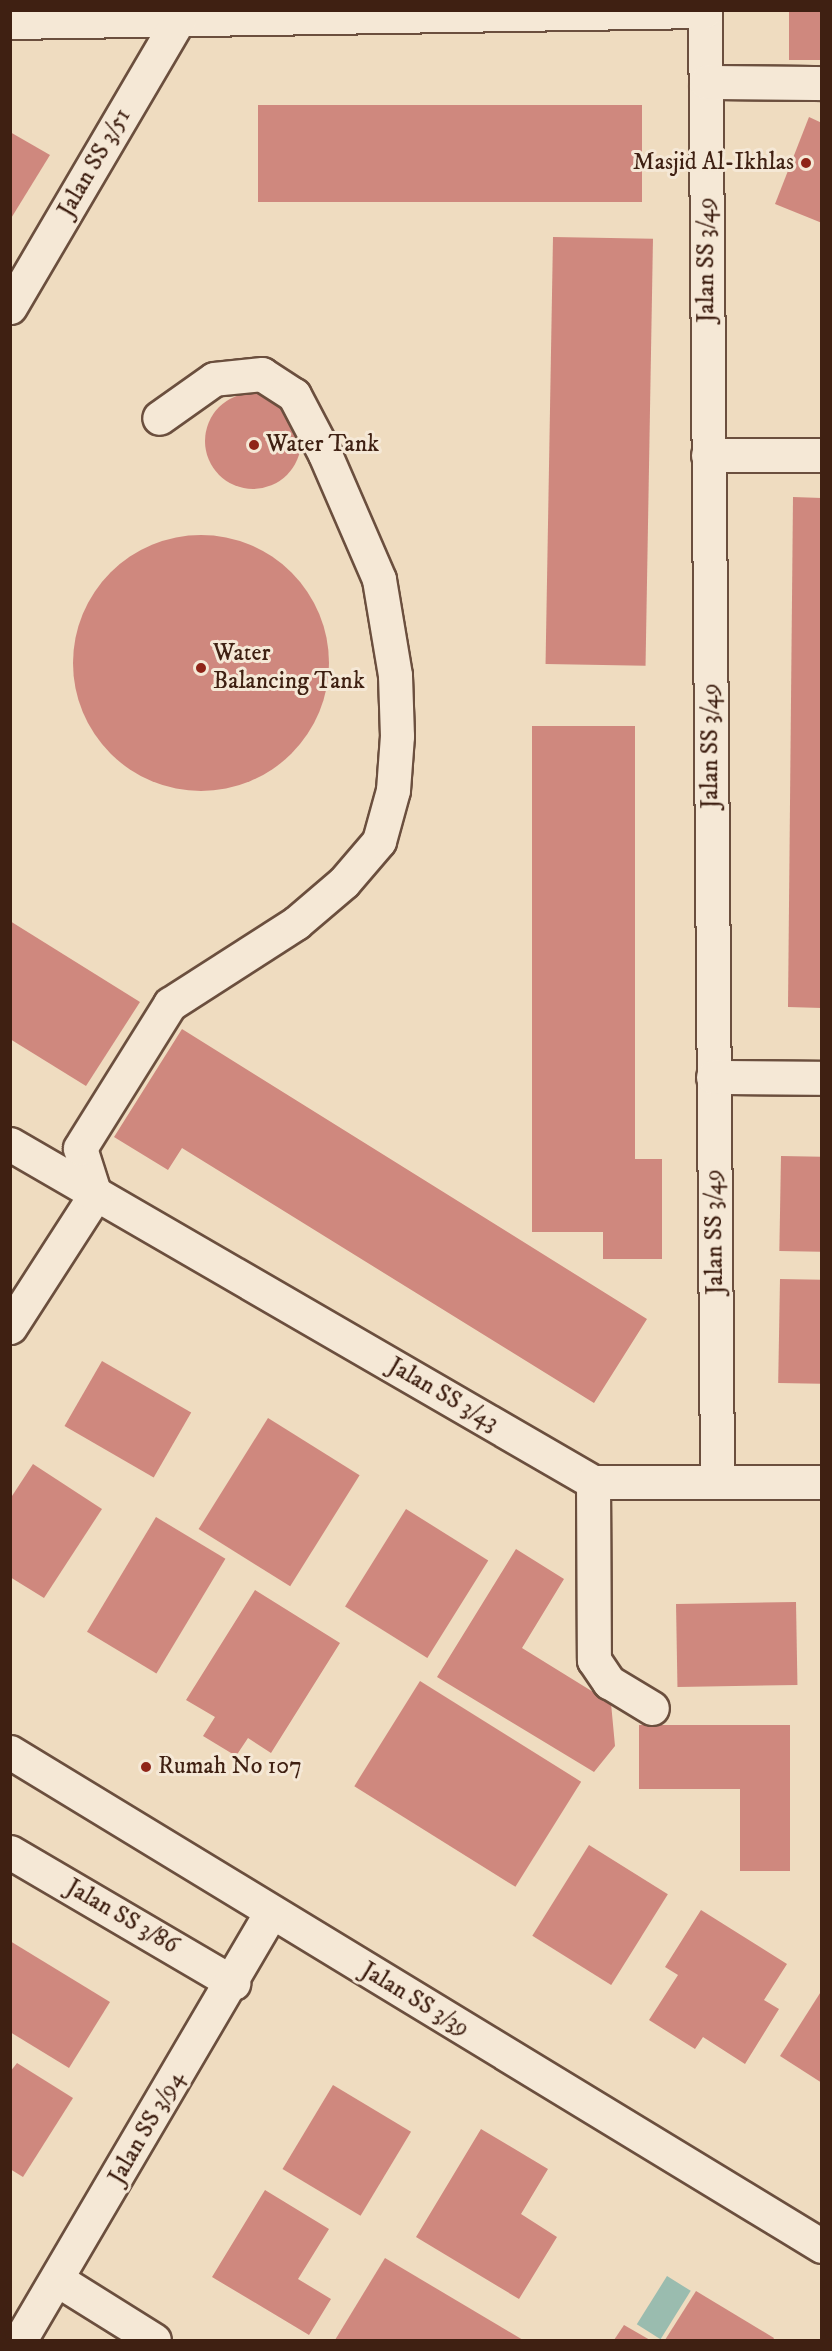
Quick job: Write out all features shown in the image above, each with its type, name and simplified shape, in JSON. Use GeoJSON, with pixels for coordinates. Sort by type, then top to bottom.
{"type":"FeatureCollection","features":[{"type":"Feature","properties":{"kind":"street"},"geometry":{"type":"LineString","coordinates":[[10,22],[179,15],[705,11]]}},
{"type":"Feature","properties":{"kind":"street","name":"Jalan SS 3/49"},"geometry":{"type":"LineString","coordinates":[[705,11],[717,1482]]}},
{"type":"Feature","properties":{"kind":"street","name":"Jalan SS 3/51"},"geometry":{"type":"LineString","coordinates":[[10,307],[179,15]]}},
{"type":"Feature","properties":{"kind":"street"},"geometry":{"type":"LineString","coordinates":[[706,82],[822,83]]}},
{"type":"Feature","properties":{"kind":"street"},"geometry":{"type":"LineString","coordinates":[[10,1327],[96,1194],[80,1148],[170,1004],[296,923],[344,882],[380,841],[393,790],[398,736],[395,675],[380,579],[325,454],[294,395],[262,374],[214,379],[159,418]]}},
{"type":"Feature","properties":{"kind":"street"},"geometry":{"type":"LineString","coordinates":[[708,455],[822,455]]}},
{"type":"Feature","properties":{"kind":"street"},"geometry":{"type":"LineString","coordinates":[[713,1077],[822,1078]]}},
{"type":"Feature","properties":{"kind":"street","name":"Jalan SS 3/43"},"geometry":{"type":"LineString","coordinates":[[10,1144],[593,1482]]}},
{"type":"Feature","properties":{"kind":"street"},"geometry":{"type":"LineString","coordinates":[[652,1708],[609,1682],[594,1660],[593,1482],[822,1482]]}},
{"type":"Feature","properties":{"kind":"street","name":"Jalan SS 3/39"},"geometry":{"type":"LineString","coordinates":[[10,1752],[271,1913],[822,2246]]}},
{"type":"Feature","properties":{"kind":"street","name":"Jalan SS 3/86"},"geometry":{"type":"LineString","coordinates":[[10,1852],[233,1983]]}},
{"type":"Feature","properties":{"kind":"street","name":"Jalan SS 3/94"},"geometry":{"type":"LineString","coordinates":[[20,2340],[58,2280],[233,1983],[271,1913]]}},
{"type":"Feature","properties":{"kind":"street"},"geometry":{"type":"LineString","coordinates":[[58,2280],[154,2340]]}},
{"type":"Feature","properties":{"kind":"shaded area"},"geometry":{"type":"Polygon","coordinates":[[[667,2276],[691,2291],[661,2339],[637,2324],[667,2276]]]}},
{"type":"Feature","properties":{"kind":"building"},"geometry":{"type":"Polygon","coordinates":[[[789,10],[822,10],[822,60],[789,60],[789,10]]]}},
{"type":"Feature","properties":{"kind":"building"},"geometry":{"type":"Polygon","coordinates":[[[258,105],[642,105],[642,202],[258,202],[258,105]]]}},
{"type":"Feature","properties":{"kind":"building","name":"Masjid Al-Ikhlas"},"geometry":{"type":"Polygon","coordinates":[[[809,117],[822,123],[822,223],[775,204],[809,117]]]}},
{"type":"Feature","properties":{"kind":"building"},"geometry":{"type":"Polygon","coordinates":[[[10,132],[50,155],[10,220],[10,132]]]}},
{"type":"Feature","properties":{"kind":"building"},"geometry":{"type":"Polygon","coordinates":[[[553,237],[653,239],[646,666],[546,664],[553,237]]]}},
{"type":"Feature","properties":{"kind":"building","name":"Water Tank"},"geometry":{"type":"Polygon","coordinates":[[[253,393],[271,397],[287,407],[297,423],[301,441],[297,459],[287,475],[271,485],[253,489],[235,485],[219,475],[209,459],[205,441],[209,423],[219,407],[235,397],[253,393]]]}},
{"type":"Feature","properties":{"kind":"building"},"geometry":{"type":"Polygon","coordinates":[[[793,497],[822,498],[822,1008],[788,1007],[793,497]]]}},
{"type":"Feature","properties":{"kind":"building","name":"Water Balancing Tank"},"geometry":{"type":"Polygon","coordinates":[[[201,535],[238,541],[261,550],[282,564],[300,582],[319,614],[326,638],[329,663],[323,700],[314,723],[300,744],[282,762],[250,781],[226,788],[201,791],[164,785],[141,776],[120,762],[102,744],[83,712],[76,688],[73,663],[79,626],[88,603],[102,582],[120,564],[152,545],[176,538],[201,535]]]}},
{"type":"Feature","properties":{"kind":"building"},"geometry":{"type":"Polygon","coordinates":[[[532,726],[635,726],[635,1159],[662,1159],[662,1259],[603,1259],[603,1232],[532,1232],[532,726]]]}},
{"type":"Feature","properties":{"kind":"building"},"geometry":{"type":"Polygon","coordinates":[[[10,921],[140,1002],[86,1086],[10,1039],[10,921]]]}},
{"type":"Feature","properties":{"kind":"building"},"geometry":{"type":"Polygon","coordinates":[[[182,1029],[647,1319],[594,1403],[182,1148],[168,1170],[114,1137],[182,1029]]]}},
{"type":"Feature","properties":{"kind":"building"},"geometry":{"type":"Polygon","coordinates":[[[781,1156],[822,1157],[820,1252],[779,1251],[781,1156]]]}},
{"type":"Feature","properties":{"kind":"building"},"geometry":{"type":"Polygon","coordinates":[[[780,1279],[822,1280],[820,1384],[778,1383],[780,1279]]]}},
{"type":"Feature","properties":{"kind":"building"},"geometry":{"type":"Polygon","coordinates":[[[102,1361],[191,1412],[154,1477],[64,1426],[102,1361]]]}},
{"type":"Feature","properties":{"kind":"building"},"geometry":{"type":"Polygon","coordinates":[[[268,1418],[360,1475],[290,1586],[199,1529],[268,1418]]]}},
{"type":"Feature","properties":{"kind":"building"},"geometry":{"type":"Polygon","coordinates":[[[33,1464],[102,1509],[44,1598],[10,1577],[10,1499],[33,1464]]]}},
{"type":"Feature","properties":{"kind":"building"},"geometry":{"type":"Polygon","coordinates":[[[406,1509],[488,1560],[427,1658],[345,1607],[406,1509]]]}},
{"type":"Feature","properties":{"kind":"building"},"geometry":{"type":"Polygon","coordinates":[[[156,1517],[225,1559],[156,1674],[87,1632],[156,1517]]]}},
{"type":"Feature","properties":{"kind":"building"},"geometry":{"type":"Polygon","coordinates":[[[516,1549],[564,1579],[522,1648],[611,1703],[615,1746],[594,1772],[437,1677],[516,1549]]]}},
{"type":"Feature","properties":{"kind":"building"},"geometry":{"type":"Polygon","coordinates":[[[255,1590],[340,1643],[271,1753],[248,1738],[236,1756],[203,1736],[215,1717],[186,1700],[255,1590]]]}},
{"type":"Feature","properties":{"kind":"building"},"geometry":{"type":"Polygon","coordinates":[[[796,1602],[797,1685],[677,1687],[676,1604],[796,1602]]]}},
{"type":"Feature","properties":{"kind":"building"},"geometry":{"type":"Polygon","coordinates":[[[420,1681],[581,1782],[515,1887],[354,1786],[420,1681]]]}},
{"type":"Feature","properties":{"kind":"building"},"geometry":{"type":"Polygon","coordinates":[[[639,1725],[790,1725],[790,1871],[740,1871],[740,1789],[639,1789],[639,1725]]]}},
{"type":"Feature","properties":{"kind":"building"},"geometry":{"type":"Polygon","coordinates":[[[589,1845],[668,1894],[611,1985],[532,1936],[589,1845]]]}},
{"type":"Feature","properties":{"kind":"building"},"geometry":{"type":"Polygon","coordinates":[[[701,1910],[787,1964],[764,2000],[779,2009],[745,2064],[703,2037],[695,2049],[649,2020],[678,1975],[665,1967],[701,1910]]]}},
{"type":"Feature","properties":{"kind":"building"},"geometry":{"type":"Polygon","coordinates":[[[10,1941],[110,2002],[69,2068],[10,2032],[10,1941]]]}},
{"type":"Feature","properties":{"kind":"building"},"geometry":{"type":"Polygon","coordinates":[[[822,1990],[822,2083],[780,2056],[822,1990]]]}},
{"type":"Feature","properties":{"kind":"building"},"geometry":{"type":"Polygon","coordinates":[[[17,2063],[73,2098],[23,2177],[10,2169],[10,2072],[17,2063]]]}},
{"type":"Feature","properties":{"kind":"building"},"geometry":{"type":"Polygon","coordinates":[[[333,2085],[411,2132],[361,2216],[283,2169],[333,2085]]]}},
{"type":"Feature","properties":{"kind":"building"},"geometry":{"type":"Polygon","coordinates":[[[481,2129],[548,2169],[521,2214],[557,2237],[519,2299],[416,2237],[481,2129]]]}},
{"type":"Feature","properties":{"kind":"building"},"geometry":{"type":"Polygon","coordinates":[[[265,2190],[329,2229],[298,2279],[331,2299],[309,2335],[212,2277],[265,2190]]]}},
{"type":"Feature","properties":{"kind":"building"},"geometry":{"type":"Polygon","coordinates":[[[385,2258],[523,2340],[335,2340],[385,2258]]]}},
{"type":"Feature","properties":{"kind":"building"},"geometry":{"type":"Polygon","coordinates":[[[696,2291],[774,2338],[773,2340],[665,2340],[696,2291]]]}},
{"type":"Feature","properties":{"kind":"building"},"geometry":{"type":"Polygon","coordinates":[[[624,2325],[650,2340],[614,2340],[624,2325]]]}},
{"type":"Feature","properties":{"kind":"place","name":"Masjid Al-Ikhlas"},"geometry":{"type":"Point","coordinates":[806,163]}},
{"type":"Feature","properties":{"kind":"place","name":"Water Tank"},"geometry":{"type":"Point","coordinates":[254,445]}},
{"type":"Feature","properties":{"kind":"place","name":"Water Balancing Tank"},"geometry":{"type":"Point","coordinates":[201,668]}},
{"type":"Feature","properties":{"kind":"place","name":"Rumah No 107"},"geometry":{"type":"Point","coordinates":[146,1767]}}]}
